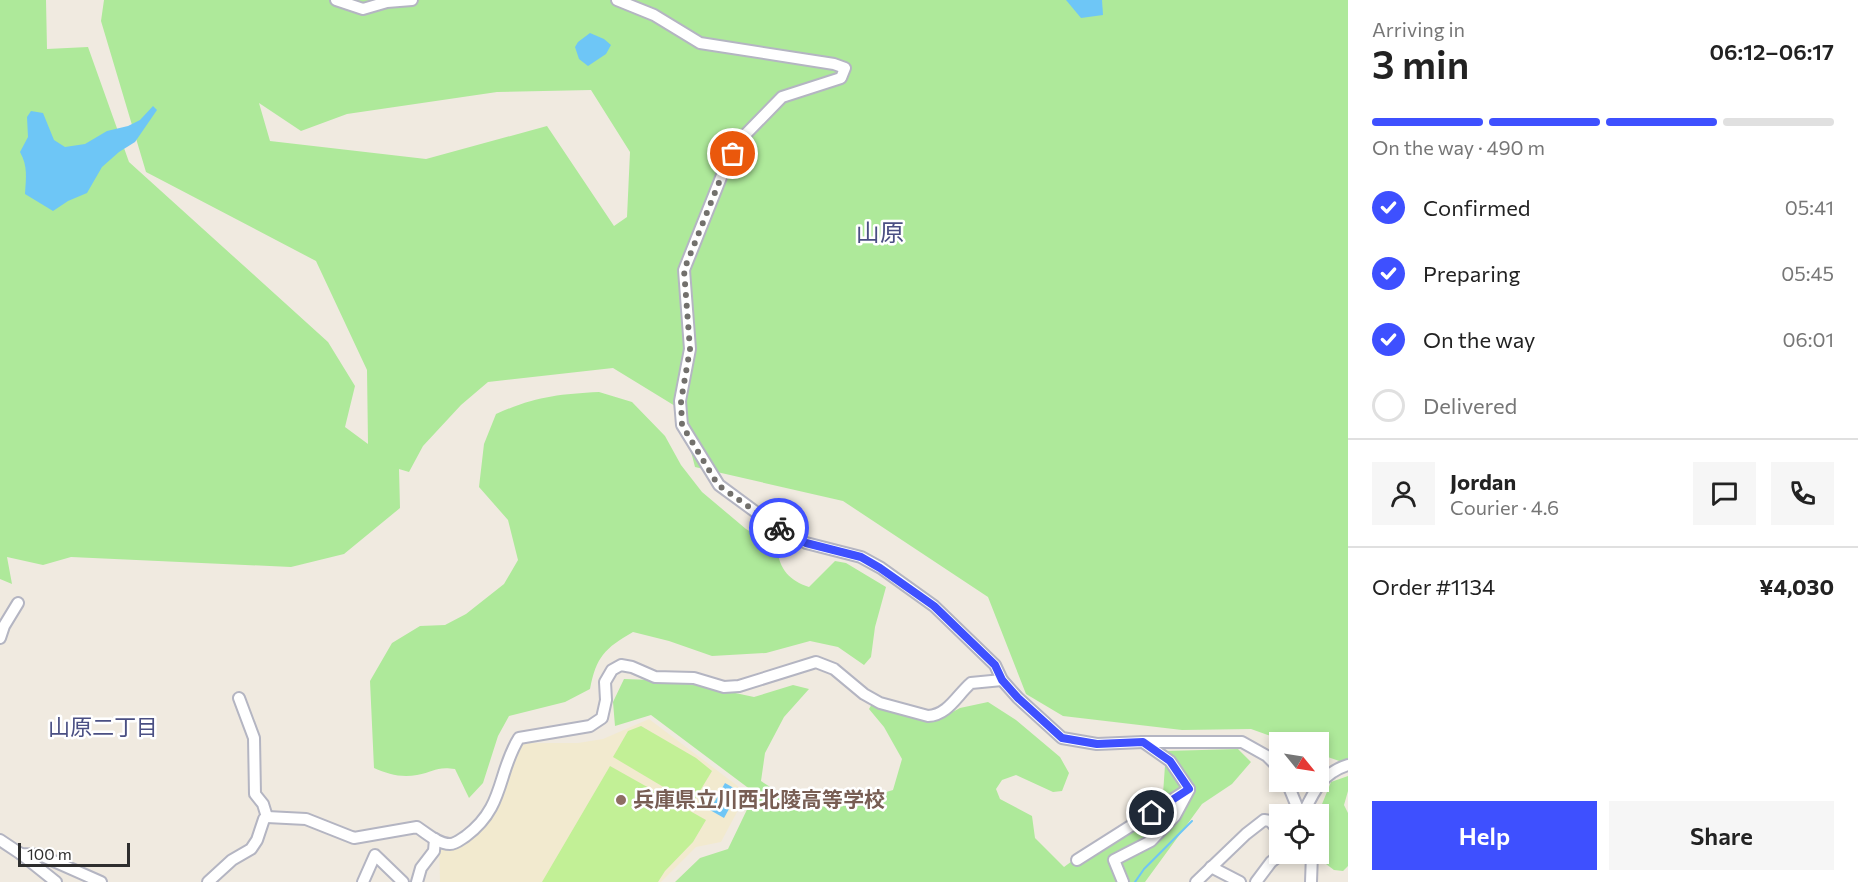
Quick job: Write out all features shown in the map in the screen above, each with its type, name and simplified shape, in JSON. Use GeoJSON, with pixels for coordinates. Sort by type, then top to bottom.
{"type":"FeatureCollection","features":[{"type":"Feature","properties":{"kind":"street"},"geometry":{"type":"LineString","coordinates":[[336,0],[363,9],[387,2],[412,0]]}},
{"type":"Feature","properties":{"kind":"street"},"geometry":{"type":"LineString","coordinates":[[617,0],[654,15],[700,43],[834,64],[844,68],[841,78],[782,97],[742,138],[724,170],[684,270],[690,349],[681,401],[682,425],[718,485],[772,524],[806,543],[861,557],[934,606],[995,665],[1002,680],[1062,738],[1097,744],[1242,742],[1269,758]]}},
{"type":"Feature","properties":{"kind":"street"},"geometry":{"type":"LineString","coordinates":[[0,638],[4,626],[18,603]]}},
{"type":"Feature","properties":{"kind":"street"},"geometry":{"type":"LineString","coordinates":[[267,817],[306,819],[354,838],[417,827],[435,839],[450,844],[458,842],[474,830],[496,802],[511,751],[519,738],[590,726],[602,718],[606,700],[605,682],[612,669],[621,665],[655,677],[694,678],[724,687],[739,686],[796,666],[816,662],[834,669],[880,703],[928,716],[936,715],[946,709],[970,683],[1002,680]]}},
{"type":"Feature","properties":{"kind":"street"},"geometry":{"type":"LineString","coordinates":[[239,698],[254,738],[255,794],[267,817]]}},
{"type":"Feature","properties":{"kind":"street"},"geometry":{"type":"LineString","coordinates":[[1143,742],[1170,761],[1189,789]]}},
{"type":"Feature","properties":{"kind":"street"},"geometry":{"type":"LineString","coordinates":[[1307,804],[1323,778],[1336,768],[1348,765]]}},
{"type":"Feature","properties":{"kind":"street"},"geometry":{"type":"LineString","coordinates":[[1077,860],[1189,789]]}},
{"type":"Feature","properties":{"kind":"street"},"geometry":{"type":"LineString","coordinates":[[1123,882],[1114,860],[1151,841],[1174,816],[1189,789]]}},
{"type":"Feature","properties":{"kind":"street"},"geometry":{"type":"LineString","coordinates":[[208,882],[232,860],[251,849],[267,817]]}},
{"type":"Feature","properties":{"kind":"street"},"geometry":{"type":"LineString","coordinates":[[1196,882],[1264,820],[1269,821]]}},
{"type":"Feature","properties":{"kind":"street"},"geometry":{"type":"LineString","coordinates":[[417,882],[421,868],[434,851],[435,839]]}},
{"type":"Feature","properties":{"kind":"street"},"geometry":{"type":"LineString","coordinates":[[0,840],[56,882]]}},
{"type":"Feature","properties":{"kind":"street"},"geometry":{"type":"LineString","coordinates":[[21,854],[40,855],[101,882]]}},
{"type":"Feature","properties":{"kind":"street"},"geometry":{"type":"LineString","coordinates":[[363,882],[375,855],[403,882]]}},
{"type":"Feature","properties":{"kind":"street"},"geometry":{"type":"LineString","coordinates":[[1256,882],[1270,864]]}},
{"type":"Feature","properties":{"kind":"street"},"geometry":{"type":"LineString","coordinates":[[1311,882],[1312,864]]}},
{"type":"Feature","properties":{"kind":"street"},"geometry":{"type":"LineString","coordinates":[[1211,867],[1240,882]]}},
{"type":"Feature","properties":{"kind":"shaded area","name":"兵庫県立川西北陵高等学校"},"geometry":{"type":"Polygon","coordinates":[[[649,719],[747,793],[721,842],[696,847],[661,882],[440,882],[439,845],[452,847],[496,807],[514,749],[525,743],[578,743],[603,739],[649,719]]]}},
{"type":"Feature","properties":{"kind":"green space"},"geometry":{"type":"Polygon","coordinates":[[[0,0],[46,0],[47,49],[88,47],[129,162],[328,342],[355,386],[345,427],[368,444],[367,370],[316,261],[146,172],[101,21],[104,0],[1348,0],[1348,764],[1329,757],[1329,732],[1269,732],[1269,736],[1251,729],[1182,730],[1063,716],[1026,694],[988,597],[843,501],[695,467],[680,409],[613,368],[488,382],[461,405],[423,446],[409,472],[399,469],[400,508],[344,554],[291,567],[71,557],[43,565],[7,557],[12,584],[0,579],[0,0]],[[591,90],[497,92],[347,114],[301,131],[259,103],[270,141],[426,159],[547,126],[614,226],[627,217],[630,152],[591,90]]]}},
{"type":"Feature","properties":{"kind":"green space"},"geometry":{"type":"Polygon","coordinates":[[[599,392],[632,402],[665,436],[681,465],[702,492],[746,529],[777,548],[780,562],[791,578],[809,587],[835,561],[846,563],[886,587],[875,627],[871,657],[864,665],[838,647],[810,641],[766,653],[712,656],[669,641],[633,632],[603,654],[595,669],[590,689],[565,702],[509,716],[498,736],[483,783],[469,798],[455,769],[439,769],[417,775],[400,776],[374,768],[370,681],[392,643],[420,626],[445,625],[466,614],[504,584],[518,560],[508,520],[479,487],[484,444],[496,414],[546,397],[599,392]]]}},
{"type":"Feature","properties":{"kind":"green space"},"geometry":{"type":"Polygon","coordinates":[[[624,679],[679,681],[754,697],[793,685],[809,689],[784,717],[765,753],[761,781],[798,805],[849,803],[893,790],[902,759],[884,727],[869,709],[873,702],[910,718],[939,719],[960,708],[988,702],[1016,720],[1060,757],[1069,773],[1062,791],[1053,792],[1016,775],[1002,780],[996,789],[1000,799],[1032,816],[1035,838],[1064,867],[1163,794],[1166,751],[1238,749],[1251,762],[1232,784],[1202,804],[1145,882],[675,882],[700,858],[728,849],[755,793],[651,715],[615,726],[613,702],[624,679]]]}},
{"type":"Feature","properties":{"kind":"green space"},"geometry":{"type":"Polygon","coordinates":[[[641,726],[696,758],[712,771],[692,804],[613,757],[628,731],[641,726]]]}},
{"type":"Feature","properties":{"kind":"green space"},"geometry":{"type":"Polygon","coordinates":[[[610,766],[706,820],[693,842],[665,871],[658,882],[542,882],[610,766]]]}},
{"type":"Feature","properties":{"kind":"green space"},"geometry":{"type":"Polygon","coordinates":[[[1348,776],[1348,791],[1344,805],[1348,813],[1348,866],[1343,871],[1334,870],[1326,864],[1329,864],[1329,804],[1322,804],[1329,792],[1331,782],[1348,776]]]}},
{"type":"Feature","properties":{"kind":"water"},"geometry":{"type":"Polygon","coordinates":[[[1066,0],[1102,0],[1103,15],[1081,18],[1066,0]]]}},
{"type":"Feature","properties":{"kind":"water"},"geometry":{"type":"Polygon","coordinates":[[[590,33],[611,45],[606,54],[588,66],[579,59],[575,47],[590,33]]]}},
{"type":"Feature","properties":{"kind":"water"},"geometry":{"type":"Polygon","coordinates":[[[153,106],[157,110],[135,142],[102,167],[87,193],[68,201],[53,211],[25,194],[25,167],[20,152],[28,137],[27,117],[31,111],[43,113],[54,140],[65,147],[85,144],[107,131],[128,126],[140,120],[153,106]]]}},
{"type":"Feature","properties":{"kind":"water"},"geometry":{"type":"Polygon","coordinates":[[[725,783],[739,791],[724,818],[710,810],[725,783]]]}},
{"type":"Feature","properties":{"kind":"waterway"},"geometry":{"type":"LineString","coordinates":[[1135,882],[1144,869],[1192,821]]}},
{"type":"Feature","properties":{"kind":"way so far"},"geometry":{"type":"LineString","coordinates":[[733,154],[724,170],[684,270],[690,349],[681,401],[682,425],[718,485],[779,528]]}},
{"type":"Feature","properties":{"kind":"place","name":"兵庫県立川西北陵高等学校"},"geometry":{"type":"Point","coordinates":[621,800]}},
{"type":"Feature","properties":{"kind":"district","name":"山原"},"geometry":{"type":"Point","coordinates":[880,233]}},
{"type":"Feature","properties":{"kind":"district","name":"山原二丁目"},"geometry":{"type":"Point","coordinates":[103,727]}},
{"type":"Feature","properties":{"kind":"route"},"geometry":{"type":"LineString","coordinates":[[779,528],[806,543],[861,557],[934,606],[995,665],[1002,680],[1018,698],[1062,738],[1097,744],[1143,742],[1170,761],[1189,789],[1152,813]]}}]}
